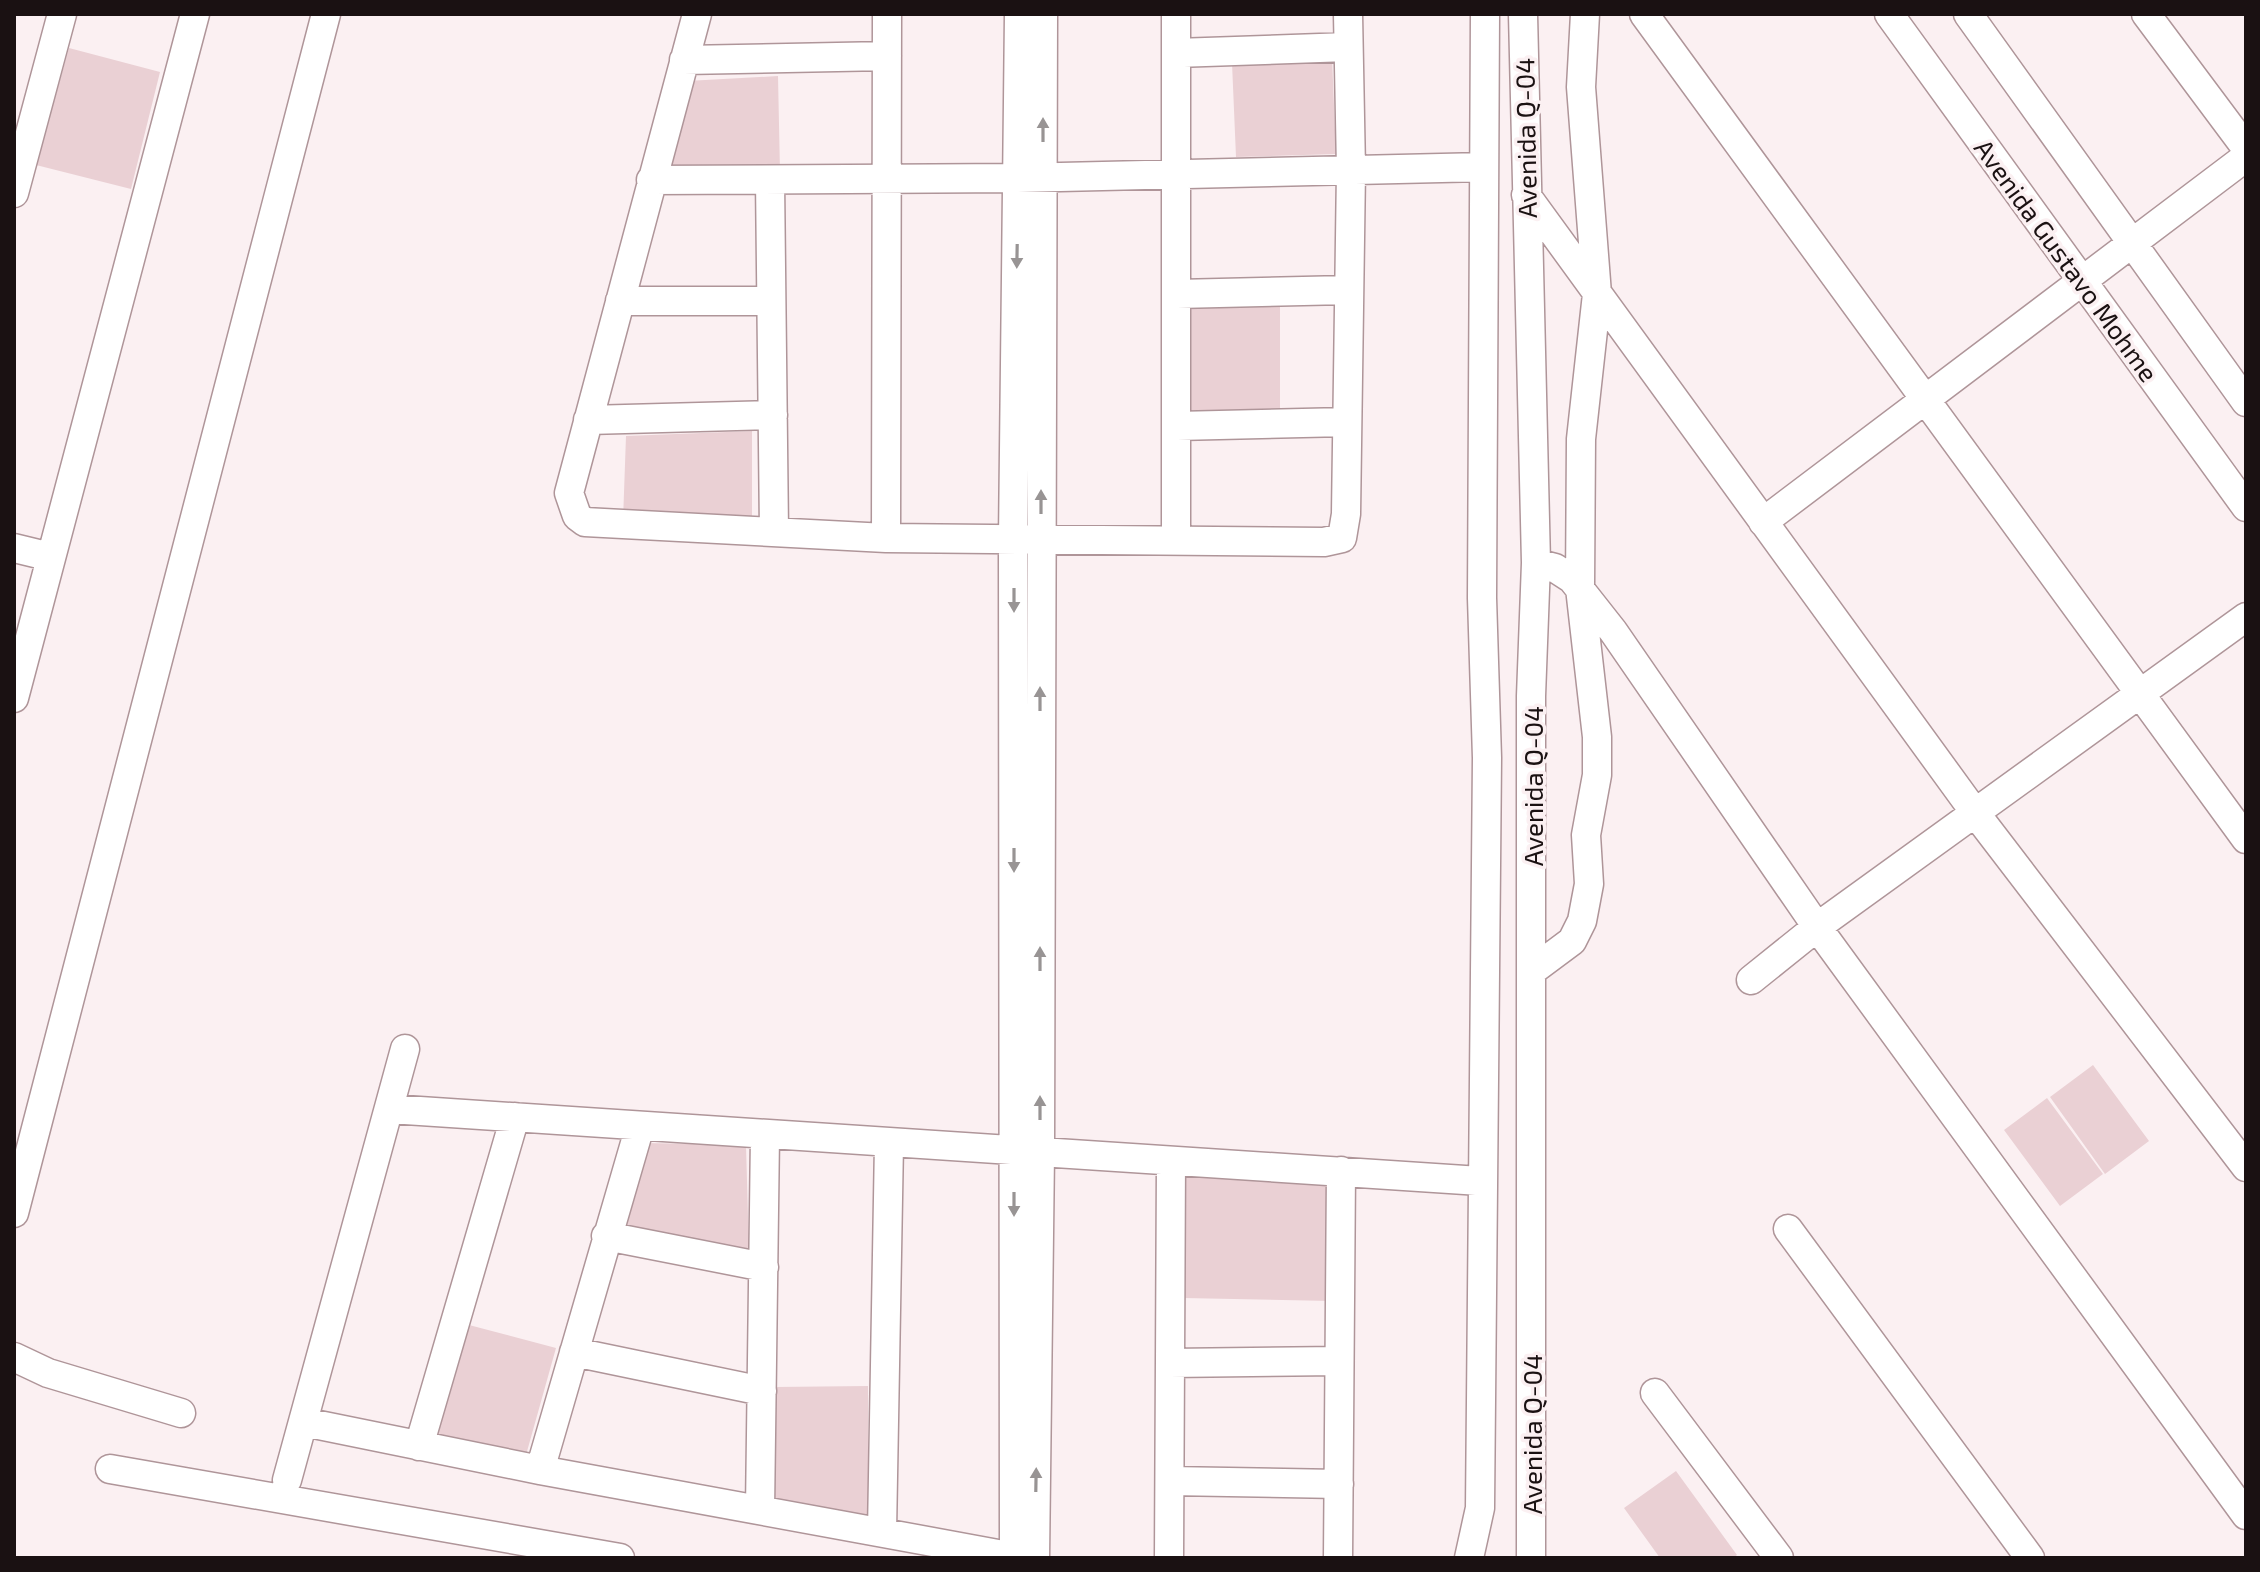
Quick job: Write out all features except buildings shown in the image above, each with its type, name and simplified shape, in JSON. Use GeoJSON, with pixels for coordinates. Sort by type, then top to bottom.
{"type":"FeatureCollection","features":[{"type":"Feature","properties":{"kind":"street"},"geometry":{"type":"LineString","coordinates":[[14,193],[62,14]]}},
{"type":"Feature","properties":{"kind":"street"},"geometry":{"type":"LineString","coordinates":[[14,698],[195,14]]}},
{"type":"Feature","properties":{"kind":"street"},"geometry":{"type":"LineString","coordinates":[[14,1213],[326,14]]}},
{"type":"Feature","properties":{"kind":"street"},"geometry":{"type":"LineString","coordinates":[[697,14],[569,493],[577,516],[585,522],[886,538],[1324,542],[1342,538],[1346,514],[1351,170],[1348,14]]}},
{"type":"Feature","properties":{"kind":"street"},"geometry":{"type":"LineString","coordinates":[[886,538],[887,14]]}},
{"type":"Feature","properties":{"kind":"street"},"geometry":{"type":"LineString","coordinates":[[1019,14],[1030,178]]}},
{"type":"Feature","properties":{"kind":"street"},"geometry":{"type":"LineString","coordinates":[[304,1422],[540,1470],[1021,1558],[1027,1153],[1017,1036],[1018,664],[1027,539],[1030,178],[1043,14]]}},
{"type":"Feature","properties":{"kind":"street"},"geometry":{"type":"LineString","coordinates":[[1176,14],[1179,174],[1176,539]]}},
{"type":"Feature","properties":{"kind":"street"},"geometry":{"type":"LineString","coordinates":[[1469,1558],[1480,1508],[1480,1181],[1487,758],[1482,598],[1485,14]]}},
{"type":"Feature","properties":{"kind":"street","name":"Avenida Q-04"},"geometry":{"type":"LineString","coordinates":[[1523,14],[1536,563],[1531,696],[1531,1558]]}},
{"type":"Feature","properties":{"kind":"street"},"geometry":{"type":"LineString","coordinates":[[1533,970],[1572,941],[1582,921],[1589,884],[1586,835],[1597,775],[1597,737],[1580,588],[1581,439],[1597,294],[1581,87],[1585,14]]}},
{"type":"Feature","properties":{"kind":"street"},"geometry":{"type":"LineString","coordinates":[[1644,14],[2246,839]]}},
{"type":"Feature","properties":{"kind":"street","name":"Avenida Gustavo Mohme"},"geometry":{"type":"LineString","coordinates":[[1889,14],[2246,507]]}},
{"type":"Feature","properties":{"kind":"street"},"geometry":{"type":"LineString","coordinates":[[1968,14],[2246,402]]}},
{"type":"Feature","properties":{"kind":"street"},"geometry":{"type":"LineString","coordinates":[[2146,14],[2246,148]]}},
{"type":"Feature","properties":{"kind":"street"},"geometry":{"type":"LineString","coordinates":[[1176,53],[1348,47]]}},
{"type":"Feature","properties":{"kind":"street"},"geometry":{"type":"LineString","coordinates":[[684,60],[887,56]]}},
{"type":"Feature","properties":{"kind":"street"},"geometry":{"type":"LineString","coordinates":[[1763,522],[2246,157]]}},
{"type":"Feature","properties":{"kind":"street"},"geometry":{"type":"LineString","coordinates":[[651,180],[1030,178],[1484,167]]}},
{"type":"Feature","properties":{"kind":"street"},"geometry":{"type":"LineString","coordinates":[[770,180],[774,532]]}},
{"type":"Feature","properties":{"kind":"street"},"geometry":{"type":"LineString","coordinates":[[1526,195],[1976,814],[2246,1167]]}},
{"type":"Feature","properties":{"kind":"street"},"geometry":{"type":"LineString","coordinates":[[1177,294],[1347,290]]}},
{"type":"Feature","properties":{"kind":"street"},"geometry":{"type":"LineString","coordinates":[[620,301],[771,301]]}},
{"type":"Feature","properties":{"kind":"street"},"geometry":{"type":"LineString","coordinates":[[588,420],[773,415]]}},
{"type":"Feature","properties":{"kind":"street"},"geometry":{"type":"LineString","coordinates":[[1177,426],[1346,422]]}},
{"type":"Feature","properties":{"kind":"street"},"geometry":{"type":"LineString","coordinates":[[14,548],[51,557]]}},
{"type":"Feature","properties":{"kind":"street"},"geometry":{"type":"LineString","coordinates":[[1536,563],[1555,568],[1580,588],[1622,643],[1817,927],[2246,1515]]}},
{"type":"Feature","properties":{"kind":"street"},"geometry":{"type":"LineString","coordinates":[[1751,980],[1817,927],[2246,617]]}},
{"type":"Feature","properties":{"kind":"street"},"geometry":{"type":"LineString","coordinates":[[287,1480],[405,1049]]}},
{"type":"Feature","properties":{"kind":"street"},"geometry":{"type":"LineString","coordinates":[[390,1109],[1480,1181]]}},
{"type":"Feature","properties":{"kind":"street"},"geometry":{"type":"LineString","coordinates":[[419,1446],[515,1117]]}},
{"type":"Feature","properties":{"kind":"street"},"geometry":{"type":"LineString","coordinates":[[540,1470],[640,1126]]}},
{"type":"Feature","properties":{"kind":"street"},"geometry":{"type":"LineString","coordinates":[[760,1510],[765,1135]]}},
{"type":"Feature","properties":{"kind":"street"},"geometry":{"type":"LineString","coordinates":[[882,1532],[889,1143]]}},
{"type":"Feature","properties":{"kind":"street"},"geometry":{"type":"LineString","coordinates":[[1169,1558],[1171,1161]]}},
{"type":"Feature","properties":{"kind":"street"},"geometry":{"type":"LineString","coordinates":[[1338,1558],[1341,1171]]}},
{"type":"Feature","properties":{"kind":"street"},"geometry":{"type":"LineString","coordinates":[[1788,1229],[2030,1558]]}},
{"type":"Feature","properties":{"kind":"street"},"geometry":{"type":"LineString","coordinates":[[606,1236],[764,1267]]}},
{"type":"Feature","properties":{"kind":"street"},"geometry":{"type":"LineString","coordinates":[[574,1352],[762,1391]]}},
{"type":"Feature","properties":{"kind":"street"},"geometry":{"type":"LineString","coordinates":[[14,1357],[48,1373],[181,1413]]}},
{"type":"Feature","properties":{"kind":"street"},"geometry":{"type":"LineString","coordinates":[[1170,1363],[1339,1361]]}},
{"type":"Feature","properties":{"kind":"street"},"geometry":{"type":"LineString","coordinates":[[14,1375],[48,1373]]}},
{"type":"Feature","properties":{"kind":"street"},"geometry":{"type":"LineString","coordinates":[[1655,1393],[1779,1558]]}},
{"type":"Feature","properties":{"kind":"street"},"geometry":{"type":"LineString","coordinates":[[110,1469],[620,1558]]}},
{"type":"Feature","properties":{"kind":"street"},"geometry":{"type":"LineString","coordinates":[[1170,1481],[1339,1484]]}},
{"type":"Feature","properties":{"kind":"shaded area"},"geometry":{"type":"Polygon","coordinates":[[[69,48],[160,72],[131,189],[36,165],[69,48]]]}},
{"type":"Feature","properties":{"kind":"shaded area"},"geometry":{"type":"Polygon","coordinates":[[[1332,57],[1336,154],[1236,157],[1232,63],[1332,57]]]}},
{"type":"Feature","properties":{"kind":"shaded area"},"geometry":{"type":"Polygon","coordinates":[[[778,76],[780,172],[660,170],[687,81],[778,76]]]}},
{"type":"Feature","properties":{"kind":"shaded area"},"geometry":{"type":"Polygon","coordinates":[[[1280,305],[1280,412],[1187,412],[1184,308],[1280,305]]]}},
{"type":"Feature","properties":{"kind":"shaded area"},"geometry":{"type":"Polygon","coordinates":[[[752,431],[752,524],[623,521],[626,436],[752,431]]]}},
{"type":"Feature","properties":{"kind":"shaded area"},"geometry":{"type":"Polygon","coordinates":[[[2093,1065],[2149,1141],[2105,1174],[2050,1097],[2093,1065]]]}},
{"type":"Feature","properties":{"kind":"shaded area"},"geometry":{"type":"Polygon","coordinates":[[[2047,1098],[2103,1174],[2060,1206],[2004,1130],[2047,1098]]]}},
{"type":"Feature","properties":{"kind":"shaded area"},"geometry":{"type":"Polygon","coordinates":[[[646,1143],[746,1145],[749,1252],[621,1228],[646,1143]]]}},
{"type":"Feature","properties":{"kind":"shaded area"},"geometry":{"type":"Polygon","coordinates":[[[1182,1173],[1333,1182],[1332,1301],[1183,1298],[1182,1173]]]}},
{"type":"Feature","properties":{"kind":"shaded area"},"geometry":{"type":"Polygon","coordinates":[[[469,1325],[556,1348],[526,1455],[437,1434],[469,1325]]]}},
{"type":"Feature","properties":{"kind":"shaded area"},"geometry":{"type":"Polygon","coordinates":[[[868,1386],[868,1516],[773,1501],[775,1387],[868,1386]]]}},
{"type":"Feature","properties":{"kind":"shaded area"},"geometry":{"type":"Polygon","coordinates":[[[1676,1471],[1737,1555],[1733,1558],[1660,1558],[1624,1508],[1676,1471]]]}}]}
